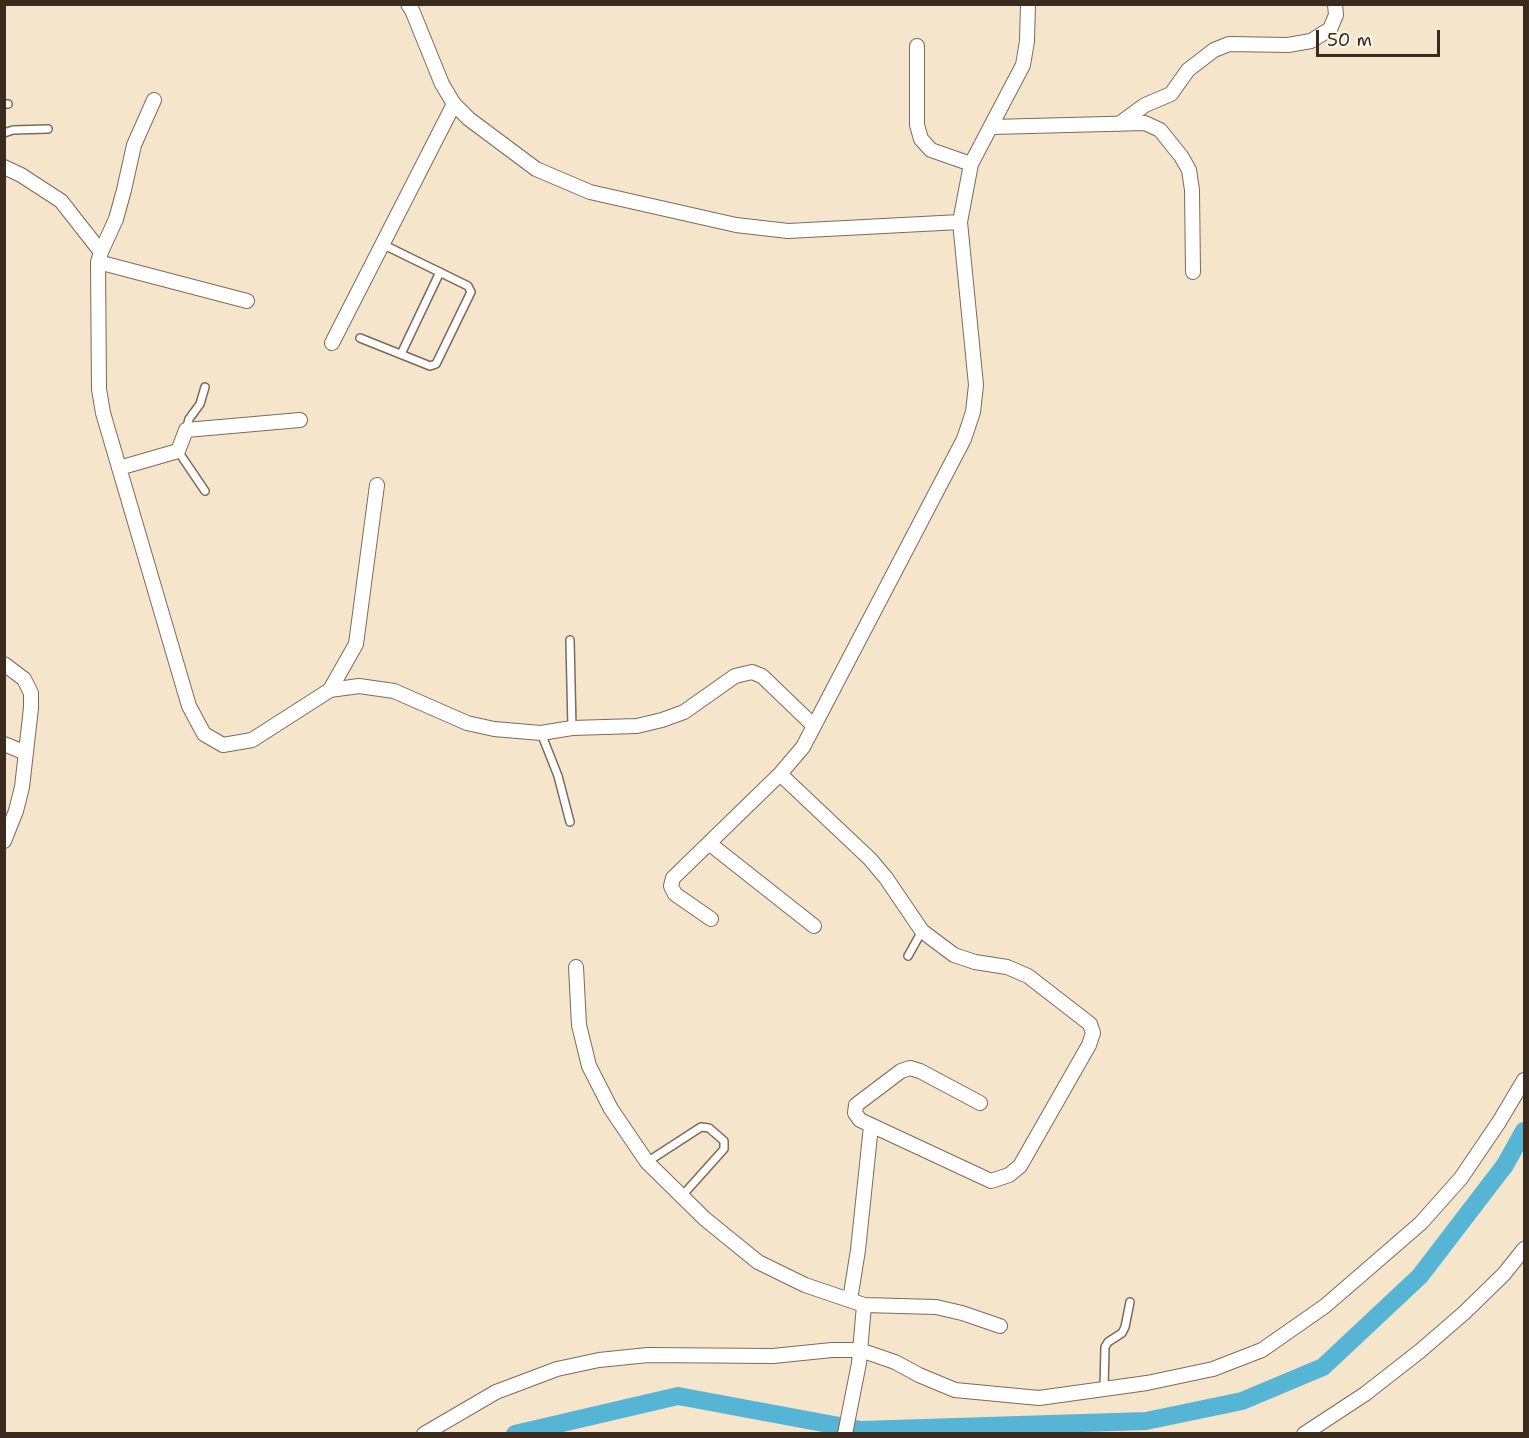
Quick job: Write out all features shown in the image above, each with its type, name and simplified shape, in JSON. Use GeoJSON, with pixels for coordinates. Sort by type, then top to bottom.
{"type":"FeatureCollection","features":[{"type":"Feature","properties":{"kind":"street"},"geometry":{"type":"LineString","coordinates":[[408,4],[442,84],[454,104],[469,119],[536,169],[590,192],[735,225],[788,231],[960,222]]}},
{"type":"Feature","properties":{"kind":"street"},"geometry":{"type":"LineString","coordinates":[[711,919],[675,894],[671,886],[673,879],[780,774],[803,747],[964,440],[974,411],[976,385],[960,222],[971,165],[1023,65],[1027,41],[1028,4]]}},
{"type":"Feature","properties":{"kind":"street"},"geometry":{"type":"LineString","coordinates":[[1119,124],[1145,105],[1171,94],[1188,70],[1214,50],[1229,44],[1288,45],[1311,41],[1330,29],[1336,15],[1335,4]]}},
{"type":"Feature","properties":{"kind":"street"},"geometry":{"type":"LineString","coordinates":[[917,46],[916,125],[921,139],[932,150],[971,165]]}},
{"type":"Feature","properties":{"kind":"street"},"geometry":{"type":"LineString","coordinates":[[154,100],[134,145],[119,209],[100,257],[99,389],[118,468],[189,706],[204,734],[224,745],[252,740],[330,690],[359,686],[394,691],[467,723],[494,729],[541,733],[572,728],[636,726],[684,712],[735,676],[752,672],[762,676],[814,726]]}},
{"type":"Feature","properties":{"kind":"street"},"geometry":{"type":"LineString","coordinates":[[332,343],[454,104]]}},
{"type":"Feature","properties":{"kind":"street"},"geometry":{"type":"LineString","coordinates":[[992,127],[1145,123],[1160,130],[1182,156],[1189,170],[1193,272]]}},
{"type":"Feature","properties":{"kind":"street"},"geometry":{"type":"LineString","coordinates":[[4,167],[21,175],[61,201],[100,257],[247,301]]}},
{"type":"Feature","properties":{"kind":"street"},"geometry":{"type":"LineString","coordinates":[[118,468],[178,451],[186,430],[300,420]]}},
{"type":"Feature","properties":{"kind":"street"},"geometry":{"type":"LineString","coordinates":[[330,690],[356,644],[377,485]]}},
{"type":"Feature","properties":{"kind":"street"},"geometry":{"type":"LineString","coordinates":[[4,664],[24,679],[31,693],[20,795],[4,841]]}},
{"type":"Feature","properties":{"kind":"street"},"geometry":{"type":"LineString","coordinates":[[4,744],[26,753]]}},
{"type":"Feature","properties":{"kind":"street"},"geometry":{"type":"LineString","coordinates":[[780,774],[870,859],[886,878],[921,931],[954,955],[975,962],[1007,967],[1028,976],[1089,1024],[1092,1034],[1089,1045],[1020,1166],[1009,1176],[991,1182],[871,1126],[860,1120],[855,1113],[856,1106],[900,1071],[910,1068],[980,1103]]}},
{"type":"Feature","properties":{"kind":"street"},"geometry":{"type":"LineString","coordinates":[[710,844],[814,926]]}},
{"type":"Feature","properties":{"kind":"street"},"geometry":{"type":"LineString","coordinates":[[576,967],[579,1025],[589,1066],[611,1109],[647,1162],[705,1219],[758,1262],[805,1285],[864,1305],[936,1307],[1000,1326]]}},
{"type":"Feature","properties":{"kind":"street"},"geometry":{"type":"LineString","coordinates":[[424,1434],[496,1392],[557,1369],[599,1360],[648,1355],[773,1356],[832,1350],[895,1362],[955,1390],[1039,1398],[1147,1383],[1213,1369],[1262,1350],[1325,1306],[1421,1223],[1461,1178],[1524,1080]]}},
{"type":"Feature","properties":{"kind":"street"},"geometry":{"type":"LineString","coordinates":[[849,1300],[859,1240],[871,1126]]}},
{"type":"Feature","properties":{"kind":"street"},"geometry":{"type":"LineString","coordinates":[[1304,1434],[1365,1394],[1420,1351],[1504,1274],[1524,1248]]}},
{"type":"Feature","properties":{"kind":"street"},"geometry":{"type":"LineString","coordinates":[[844,1434],[860,1357],[864,1305]]}},
{"type":"Feature","properties":{"kind":"lane"},"geometry":{"type":"LineString","coordinates":[[4,133],[13,130],[48,129]]}},
{"type":"Feature","properties":{"kind":"lane"},"geometry":{"type":"LineString","coordinates":[[360,338],[430,366],[436,364],[471,292],[468,286],[382,244]]}},
{"type":"Feature","properties":{"kind":"lane"},"geometry":{"type":"LineString","coordinates":[[401,354],[440,272]]}},
{"type":"Feature","properties":{"kind":"lane"},"geometry":{"type":"LineString","coordinates":[[186,430],[189,419],[200,404],[205,387]]}},
{"type":"Feature","properties":{"kind":"lane"},"geometry":{"type":"LineString","coordinates":[[178,451],[204,491]]}},
{"type":"Feature","properties":{"kind":"lane"},"geometry":{"type":"LineString","coordinates":[[570,640],[572,728]]}},
{"type":"Feature","properties":{"kind":"lane"},"geometry":{"type":"LineString","coordinates":[[541,733],[558,776],[570,822]]}},
{"type":"Feature","properties":{"kind":"lane"},"geometry":{"type":"LineString","coordinates":[[908,956],[921,931]]}},
{"type":"Feature","properties":{"kind":"lane"},"geometry":{"type":"LineString","coordinates":[[647,1162],[701,1127],[709,1128],[724,1141],[724,1149],[681,1197]]}},
{"type":"Feature","properties":{"kind":"lane"},"geometry":{"type":"LineString","coordinates":[[1104,1390],[1105,1347],[1108,1342],[1122,1333],[1130,1302]]}},
{"type":"Feature","properties":{"kind":"waterway"},"geometry":{"type":"LineString","coordinates":[[515,1434],[678,1396],[861,1430],[1146,1421],[1242,1401],[1323,1367],[1420,1276],[1505,1165],[1524,1131]]}}]}
